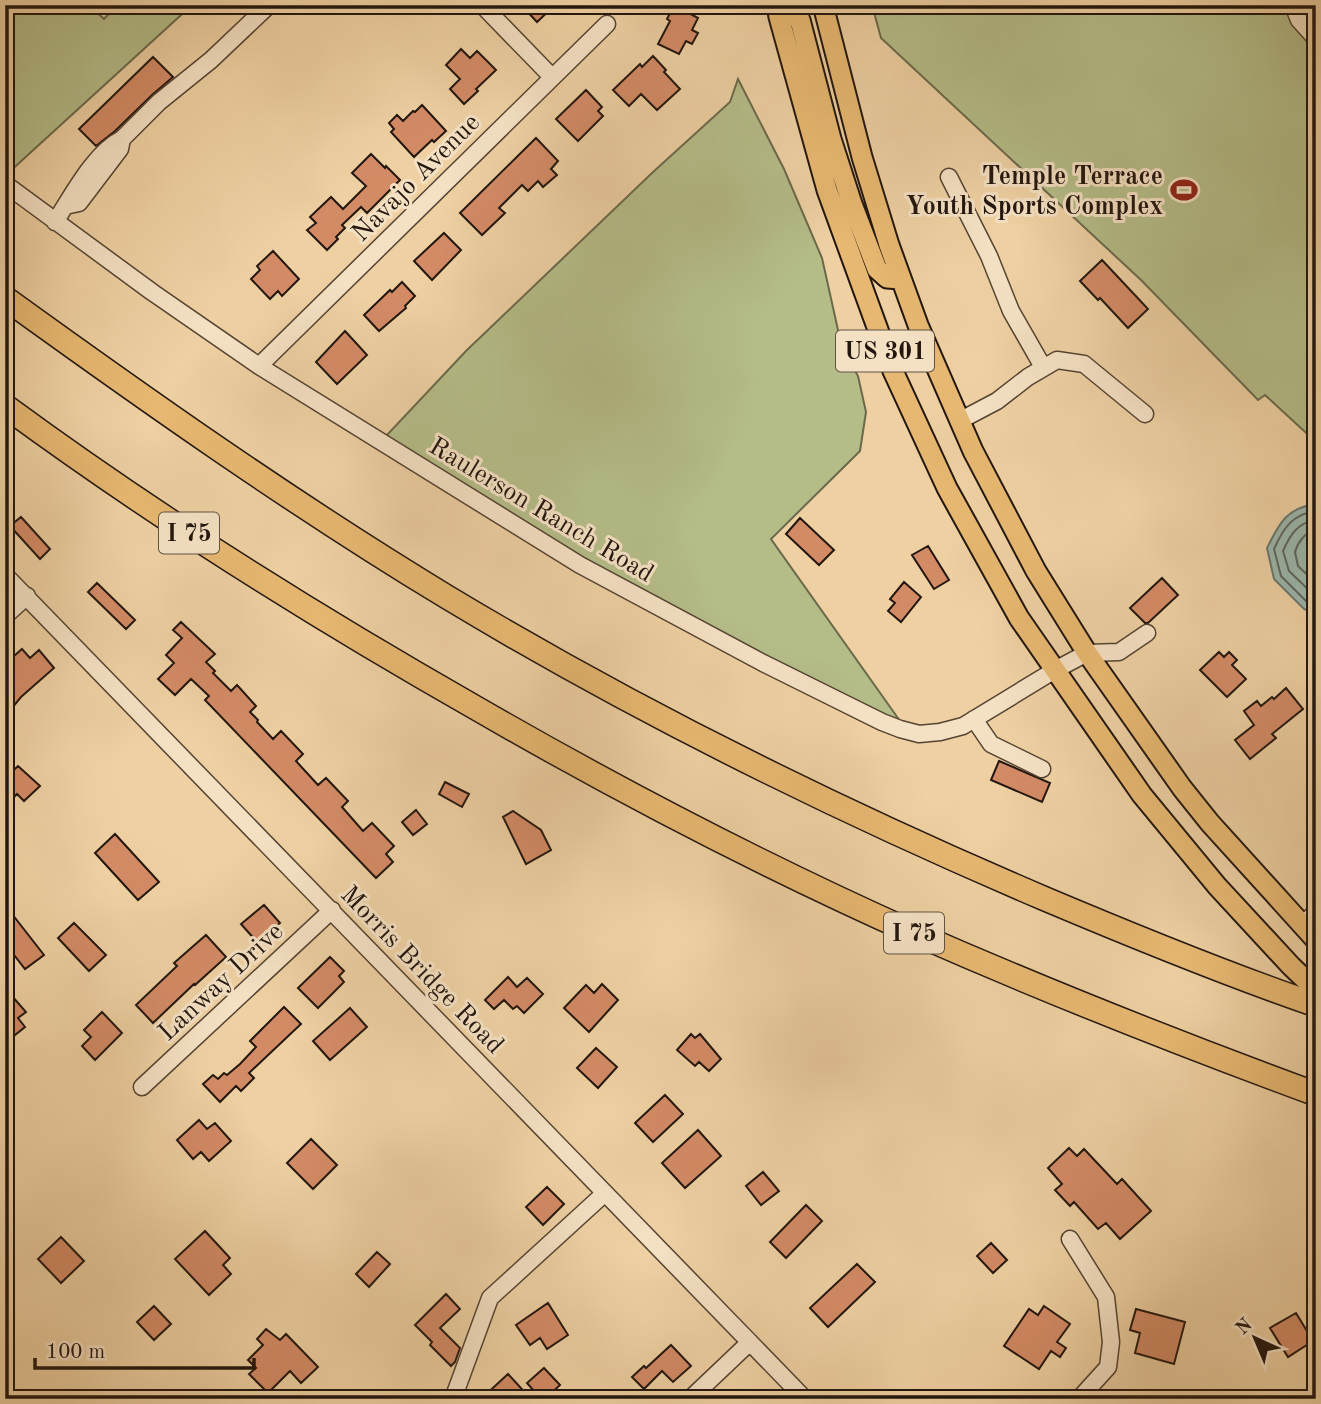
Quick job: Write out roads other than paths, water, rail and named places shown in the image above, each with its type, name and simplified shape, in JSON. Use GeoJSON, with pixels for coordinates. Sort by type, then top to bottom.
{"type":"FeatureCollection","features":[{"type":"Feature","properties":{"kind":"highway"},"geometry":{"type":"LineString","coordinates":[[5,298],[111,375],[333,526],[449,598],[676,725],[809,792],[950,858],[1167,950],[1316,1005]]}},
{"type":"Feature","properties":{"kind":"highway","name":"I 75"},"geometry":{"type":"LineString","coordinates":[[5,406],[118,486],[378,653],[646,803],[822,890],[970,957],[1196,1050],[1316,1094]]}},
{"type":"Feature","properties":{"kind":"main road","name":"US 301"},"geometry":{"type":"LineString","coordinates":[[823,5],[862,157],[918,325],[973,451],[1036,571],[1087,653],[1182,788],[1210,822],[1309,919],[1316,940]]}},
{"type":"Feature","properties":{"kind":"main road","name":"US 301"},"geometry":{"type":"LineString","coordinates":[[778,11],[827,190],[893,371],[947,488],[1020,618],[1142,795],[1217,886],[1316,990]]}},
{"type":"Feature","properties":{"kind":"main road"},"geometry":{"type":"LineString","coordinates":[[778,11],[790,13],[800,20],[831,139],[877,270],[887,278],[901,279]]}},
{"type":"Feature","properties":{"kind":"street"},"geometry":{"type":"LineString","coordinates":[[55,222],[84,176],[112,144],[122,139],[159,102],[211,60],[269,5]]}},
{"type":"Feature","properties":{"kind":"street"},"geometry":{"type":"LineString","coordinates":[[482,5],[552,77]]}},
{"type":"Feature","properties":{"kind":"street"},"geometry":{"type":"LineString","coordinates":[[1293,5],[1299,20],[1316,39]]}},
{"type":"Feature","properties":{"kind":"street","name":"Navajo Avenue"},"geometry":{"type":"LineString","coordinates":[[259,366],[607,24]]}},
{"type":"Feature","properties":{"kind":"street"},"geometry":{"type":"LineString","coordinates":[[949,177],[989,256],[1011,311],[1043,367]]}},
{"type":"Feature","properties":{"kind":"street","name":"Raulerson Ranch Road"},"geometry":{"type":"LineString","coordinates":[[5,184],[152,292],[259,366],[580,565],[763,663],[882,722],[919,734],[963,726],[1087,653]]}},
{"type":"Feature","properties":{"kind":"street"},"geometry":{"type":"LineString","coordinates":[[959,421],[997,401],[1043,367],[1057,360],[1084,364],[1145,414]]}},
{"type":"Feature","properties":{"kind":"street","name":"Morris Bridge Road"},"geometry":{"type":"LineString","coordinates":[[5,575],[805,1399]]}},
{"type":"Feature","properties":{"kind":"street"},"geometry":{"type":"LineString","coordinates":[[5,616],[27,596]]}},
{"type":"Feature","properties":{"kind":"street"},"geometry":{"type":"LineString","coordinates":[[1087,653],[1119,652],[1147,633]]}},
{"type":"Feature","properties":{"kind":"street"},"geometry":{"type":"LineString","coordinates":[[974,719],[991,744],[1042,769]]}},
{"type":"Feature","properties":{"kind":"street","name":"Lanway Drive"},"geometry":{"type":"LineString","coordinates":[[142,1087],[332,910]]}},
{"type":"Feature","properties":{"kind":"street"},"geometry":{"type":"LineString","coordinates":[[453,1399],[490,1298],[605,1193]]}},
{"type":"Feature","properties":{"kind":"street"},"geometry":{"type":"LineString","coordinates":[[1070,1239],[1106,1297],[1111,1342],[1108,1367],[1079,1399]]}},
{"type":"Feature","properties":{"kind":"street"},"geometry":{"type":"LineString","coordinates":[[690,1399],[750,1342]]}},
{"type":"Feature","properties":{"kind":"water"},"geometry":{"type":"Polygon","coordinates":[[[1316,504],[1316,615],[1304,609],[1274,579],[1267,548],[1290,513],[1316,504]]]}},
{"type":"Feature","properties":{"kind":"place","name":"Temple Terrace Youth Sports Complex"},"geometry":{"type":"Point","coordinates":[1184,190]}}]}
